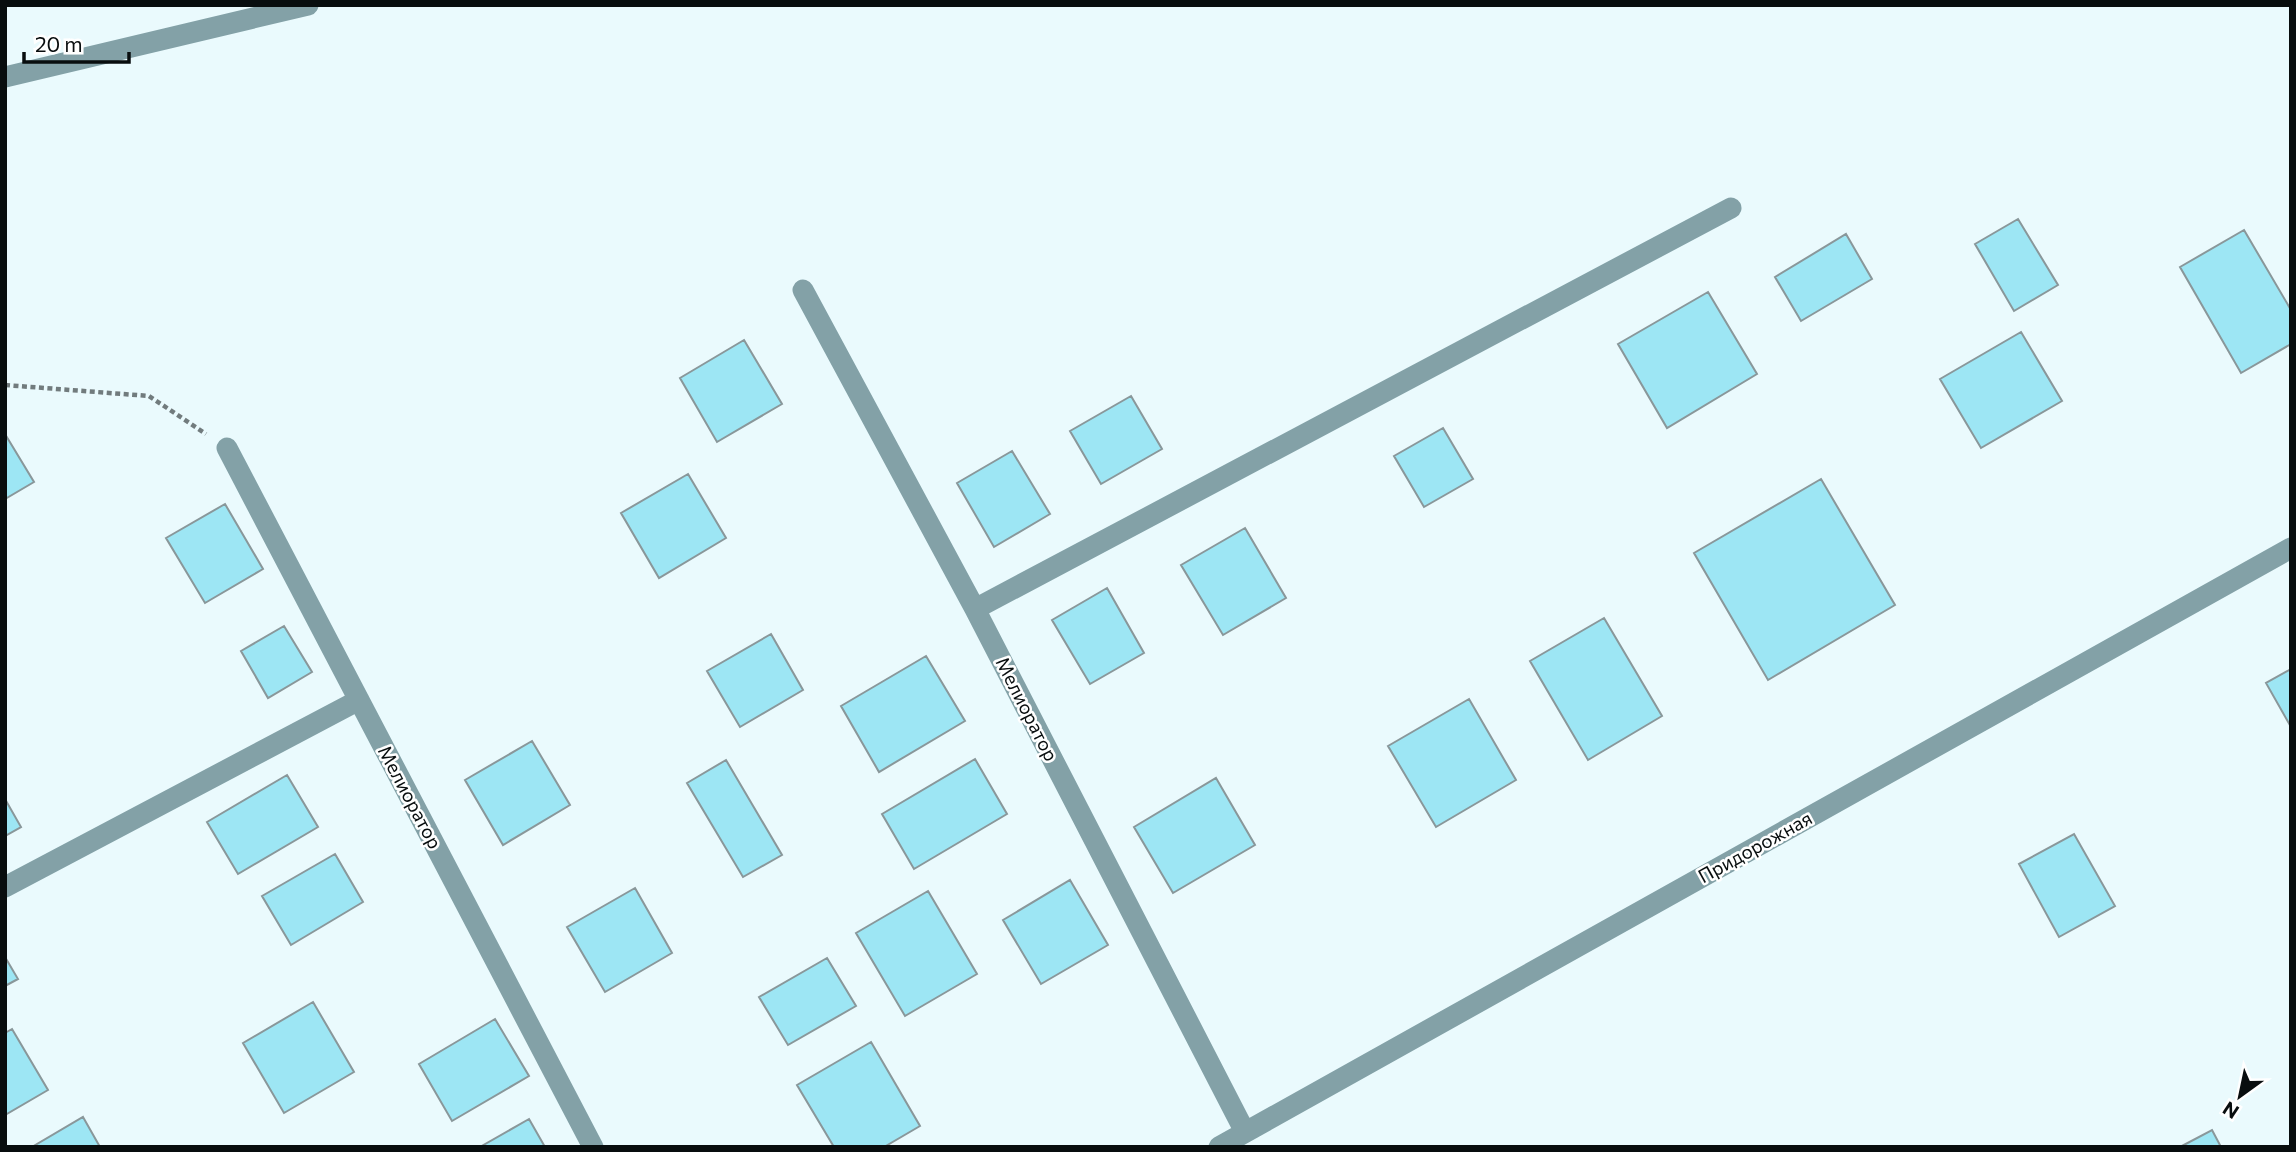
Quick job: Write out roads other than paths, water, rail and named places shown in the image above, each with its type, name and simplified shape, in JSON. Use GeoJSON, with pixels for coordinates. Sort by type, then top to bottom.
{"type":"FeatureCollection","features":[{"type":"Feature","properties":{"kind":"street"},"geometry":{"type":"LineString","coordinates":[[5,78],[308,5]]}},
{"type":"Feature","properties":{"kind":"street"},"geometry":{"type":"LineString","coordinates":[[975,609],[1731,208]]}},
{"type":"Feature","properties":{"kind":"street","name":"Мелиоратор"},"geometry":{"type":"LineString","coordinates":[[803,290],[975,609],[1245,1132]]}},
{"type":"Feature","properties":{"kind":"street","name":"Мелиоратор"},"geometry":{"type":"LineString","coordinates":[[227,448],[593,1147]]}},
{"type":"Feature","properties":{"kind":"street","name":"Придорожная"},"geometry":{"type":"LineString","coordinates":[[1219,1147],[2291,548]]}},
{"type":"Feature","properties":{"kind":"street"},"geometry":{"type":"LineString","coordinates":[[5,887],[359,700]]}}]}
